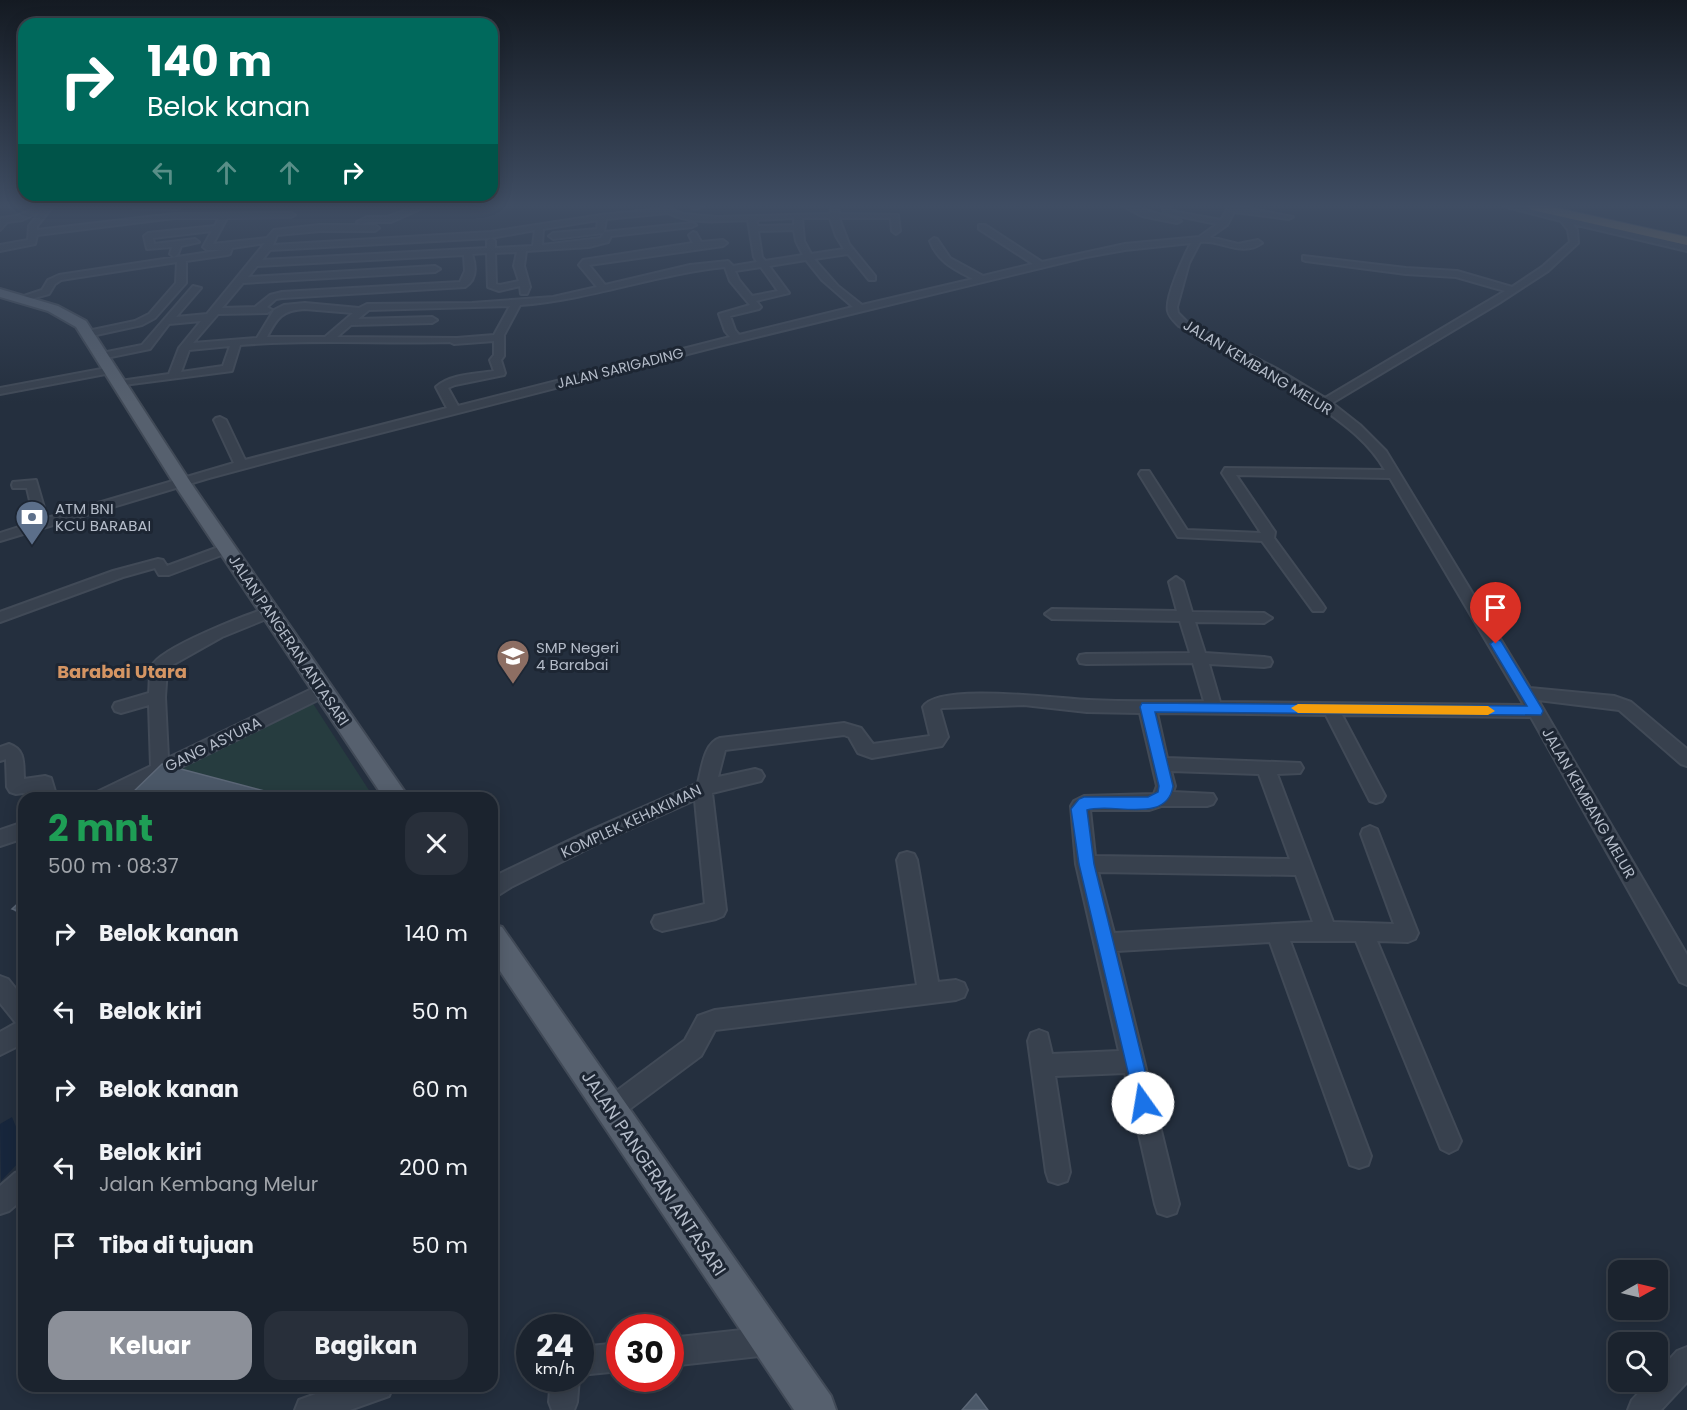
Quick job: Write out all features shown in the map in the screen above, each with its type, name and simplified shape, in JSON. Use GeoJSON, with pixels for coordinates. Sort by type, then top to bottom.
{"type":"FeatureCollection","features":[{"type":"Feature","properties":{"kind":"main road","name":"JALAN PANGERAN ANTASARI"},"geometry":{"type":"LineString","coordinates":[[0,293],[71,316],[81,324],[181,482],[393,792]]}},
{"type":"Feature","properties":{"kind":"main road","name":"JALAN PANGERAN ANTASARI"},"geometry":{"type":"LineString","coordinates":[[498,945],[817,1410]]}},
{"type":"Feature","properties":{"kind":"street"},"geometry":{"type":"LineString","coordinates":[[20,299],[46,292],[51,282],[59,278],[100,272]]}},
{"type":"Feature","properties":{"kind":"street"},"geometry":{"type":"LineString","coordinates":[[87,334],[138,323],[152,316],[181,284],[179,272]]}},
{"type":"Feature","properties":{"kind":"street"},"geometry":{"type":"LineString","coordinates":[[174,376],[185,347],[247,272]]}},
{"type":"Feature","properties":{"kind":"street"},"geometry":{"type":"LineString","coordinates":[[240,280],[367,272]]}},
{"type":"Feature","properties":{"kind":"street"},"geometry":{"type":"LineString","coordinates":[[327,340],[364,309],[381,289],[389,272]]}},
{"type":"Feature","properties":{"kind":"street"},"geometry":{"type":"LineString","coordinates":[[273,297],[464,284],[470,276],[470,272]]}},
{"type":"Feature","properties":{"kind":"street"},"geometry":{"type":"LineString","coordinates":[[491,272],[493,287],[523,284]]}},
{"type":"Feature","properties":{"kind":"street"},"geometry":{"type":"LineString","coordinates":[[454,410],[442,387],[452,382],[499,374],[495,360],[499,356],[499,338],[525,286],[520,272]]}},
{"type":"Feature","properties":{"kind":"street"},"geometry":{"type":"LineString","coordinates":[[590,272],[602,287]]}},
{"type":"Feature","properties":{"kind":"street"},"geometry":{"type":"LineString","coordinates":[[168,320],[258,310],[280,311],[290,306],[364,309],[472,306],[553,300],[672,272]]}},
{"type":"Feature","properties":{"kind":"street"},"geometry":{"type":"LineString","coordinates":[[732,272],[735,281],[756,306],[723,314],[730,331],[737,338]]}},
{"type":"Feature","properties":{"kind":"street"},"geometry":{"type":"LineString","coordinates":[[751,299],[783,294],[768,272]]}},
{"type":"Feature","properties":{"kind":"street"},"geometry":{"type":"LineString","coordinates":[[820,272],[860,308]]}},
{"type":"Feature","properties":{"kind":"street"},"geometry":{"type":"LineString","coordinates":[[866,272],[872,278]]}},
{"type":"Feature","properties":{"kind":"street"},"geometry":{"type":"LineString","coordinates":[[966,272],[981,279]]}},
{"type":"Feature","properties":{"kind":"street","name":"JALAN SARIGADING"},"geometry":{"type":"LineString","coordinates":[[0,537],[241,465],[737,338],[1012,272]]}},
{"type":"Feature","properties":{"kind":"street","name":"JALAN KEMBANG MELUR"},"geometry":{"type":"LineString","coordinates":[[1182,272],[1172,307],[1176,318],[1298,387],[1356,427],[1382,454],[1526,693],[1687,975]]}},
{"type":"Feature","properties":{"kind":"street"},"geometry":{"type":"LineString","coordinates":[[1420,272],[1457,274],[1513,290]]}},
{"type":"Feature","properties":{"kind":"street"},"geometry":{"type":"LineString","coordinates":[[1323,404],[1541,272]]}},
{"type":"Feature","properties":{"kind":"street"},"geometry":{"type":"LineString","coordinates":[[258,310],[273,297],[282,279]]}},
{"type":"Feature","properties":{"kind":"street"},"geometry":{"type":"LineString","coordinates":[[0,391],[107,363],[146,347],[196,288]]}},
{"type":"Feature","properties":{"kind":"street"},"geometry":{"type":"LineString","coordinates":[[260,341],[280,311]]}},
{"type":"Feature","properties":{"kind":"street"},"geometry":{"type":"LineString","coordinates":[[349,322],[432,320]]}},
{"type":"Feature","properties":{"kind":"street"},"geometry":{"type":"LineString","coordinates":[[185,347],[260,341],[453,339],[454,342],[469,342],[499,338]]}},
{"type":"Feature","properties":{"kind":"street"},"geometry":{"type":"LineString","coordinates":[[120,384],[228,369],[236,343]]}},
{"type":"Feature","properties":{"kind":"street"},"geometry":{"type":"LineString","coordinates":[[0,385],[107,363]]}},
{"type":"Feature","properties":{"kind":"street"},"geometry":{"type":"LineString","coordinates":[[220,420],[241,465]]}},
{"type":"Feature","properties":{"kind":"street"},"geometry":{"type":"LineString","coordinates":[[1266,537],[1269,535],[1268,532],[1228,473],[1229,471],[1395,474]]}},
{"type":"Feature","properties":{"kind":"street"},"geometry":{"type":"LineString","coordinates":[[1145,474],[1183,534],[1266,537]]}},
{"type":"Feature","properties":{"kind":"street"},"geometry":{"type":"LineString","coordinates":[[18,485],[32,483],[42,524]]}},
{"type":"Feature","properties":{"kind":"street"},"geometry":{"type":"LineString","coordinates":[[1266,537],[1318,608]]}},
{"type":"Feature","properties":{"kind":"street"},"geometry":{"type":"LineString","coordinates":[[0,617],[127,571],[158,563],[164,572],[226,548]]}},
{"type":"Feature","properties":{"kind":"street"},"geometry":{"type":"LineString","coordinates":[[1176,582],[1214,708]]}},
{"type":"Feature","properties":{"kind":"street"},"geometry":{"type":"LineString","coordinates":[[160,770],[157,697],[159,667],[217,633],[271,612]]}},
{"type":"Feature","properties":{"kind":"street"},"geometry":{"type":"LineString","coordinates":[[1052,614],[1264,618]]}},
{"type":"Feature","properties":{"kind":"street"},"geometry":{"type":"LineString","coordinates":[[1086,659],[1199,658],[1264,662]]}},
{"type":"Feature","properties":{"kind":"street","name":"GANG ASYURA"},"geometry":{"type":"LineString","coordinates":[[114,792],[324,690]]}},
{"type":"Feature","properties":{"kind":"street"},"geometry":{"type":"LineString","coordinates":[[1526,693],[1614,702],[1631,711],[1687,759]]}},
{"type":"Feature","properties":{"kind":"street"},"geometry":{"type":"LineString","coordinates":[[121,707],[157,697]]}},
{"type":"Feature","properties":{"kind":"street","name":"KOMPLEK KEHAKIMAN"},"geometry":{"type":"LineString","coordinates":[[498,886],[586,841],[703,789],[709,784],[717,747],[725,743],[850,729],[855,732],[864,748],[874,751],[939,740],[931,706],[939,702],[1024,699],[1087,706],[1147,707]]}},
{"type":"Feature","properties":{"kind":"street"},"geometry":{"type":"LineString","coordinates":[[1161,799],[1166,786],[1147,707],[1536,711]]}},
{"type":"Feature","properties":{"kind":"street"},"geometry":{"type":"LineString","coordinates":[[1331,709],[1376,796]]}},
{"type":"Feature","properties":{"kind":"street"},"geometry":{"type":"LineString","coordinates":[[0,754],[9,751],[14,754],[16,787],[45,783],[47,792]]}},
{"type":"Feature","properties":{"kind":"street"},"geometry":{"type":"LineString","coordinates":[[1161,764],[1294,768]]}},
{"type":"Feature","properties":{"kind":"street"},"geometry":{"type":"LineString","coordinates":[[1265,767],[1324,924],[1318,931]]}},
{"type":"Feature","properties":{"kind":"street"},"geometry":{"type":"LineString","coordinates":[[662,922],[716,909],[703,789],[730,780],[755,776]]}},
{"type":"Feature","properties":{"kind":"street"},"geometry":{"type":"LineString","coordinates":[[1167,1204],[1086,864],[1079,809],[1081,804],[1149,803],[1161,799],[1207,799]]}},
{"type":"Feature","properties":{"kind":"street"},"geometry":{"type":"LineString","coordinates":[[0,838],[18,832]]}},
{"type":"Feature","properties":{"kind":"street"},"geometry":{"type":"LineString","coordinates":[[1104,937],[1111,942],[1318,931],[1408,933],[1370,834]]}},
{"type":"Feature","properties":{"kind":"street"},"geometry":{"type":"LineString","coordinates":[[907,860],[929,993]]}},
{"type":"Feature","properties":{"kind":"street"},"geometry":{"type":"LineString","coordinates":[[1086,864],[1301,867]]}},
{"type":"Feature","properties":{"kind":"street"},"geometry":{"type":"LineString","coordinates":[[1363,932],[1449,1141]]}},
{"type":"Feature","properties":{"kind":"street"},"geometry":{"type":"LineString","coordinates":[[1277,933],[1359,1156]]}},
{"type":"Feature","properties":{"kind":"street"},"geometry":{"type":"LineString","coordinates":[[0,986],[18,1008]]}},
{"type":"Feature","properties":{"kind":"street"},"geometry":{"type":"LineString","coordinates":[[611,1109],[693,1048],[706,1023],[956,990]]}},
{"type":"Feature","properties":{"kind":"street"},"geometry":{"type":"LineString","coordinates":[[0,1044],[18,1034]]}},
{"type":"Feature","properties":{"kind":"street"},"geometry":{"type":"LineString","coordinates":[[1039,1041],[1058,1172]]}},
{"type":"Feature","properties":{"kind":"street"},"geometry":{"type":"LineString","coordinates":[[1042,1065],[1134,1062]]}},
{"type":"Feature","properties":{"kind":"street"},"geometry":{"type":"LineString","coordinates":[[0,1203],[18,1187]]}},
{"type":"Feature","properties":{"kind":"street"},"geometry":{"type":"LineString","coordinates":[[684,1350],[769,1341]]}},
{"type":"Feature","properties":{"kind":"street"},"geometry":{"type":"LineString","coordinates":[[1642,1410],[1687,1361]]}},
{"type":"Feature","properties":{"kind":"street"},"geometry":{"type":"LineString","coordinates":[[309,1410],[362,1392]]}},
{"type":"Feature","properties":{"kind":"green space"},"geometry":{"type":"Polygon","coordinates":[[[312,702],[370,792],[146,792],[160,778],[312,702]]]}},
{"type":"Feature","properties":{"kind":"water"},"geometry":{"type":"Polygon","coordinates":[[[12,1117],[18,1132],[18,1163],[1,1181],[0,1124],[12,1117]]]}},
{"type":"Feature","properties":{"kind":"building"},"geometry":{"type":"Polygon","coordinates":[[[162,764],[268,792],[133,792],[162,764]]]}},
{"type":"Feature","properties":{"kind":"building"},"geometry":{"type":"Polygon","coordinates":[[[976,1394],[988,1410],[962,1410],[976,1394]]]}},
{"type":"Feature","properties":{"kind":"slow traffic"},"geometry":{"type":"LineString","coordinates":[[1298,708],[1488,711]]}},
{"type":"Feature","properties":{"kind":"place","name":"ATM BNI KCU BARABAI"},"geometry":{"type":"Point","coordinates":[32,546]}},
{"type":"Feature","properties":{"kind":"place","name":"SMP Negeri 4 Barabai"},"geometry":{"type":"Point","coordinates":[513,685]}},
{"type":"Feature","properties":{"kind":"district","name":"Barabai Utara"},"geometry":{"type":"Point","coordinates":[122,671]}},
{"type":"Feature","properties":{"kind":"route"},"geometry":{"type":"LineString","coordinates":[[1143,1103],[1086,864],[1079,809],[1084,803],[1149,803],[1161,799],[1166,786],[1147,707],[1536,711],[1496,644]]}}]}
